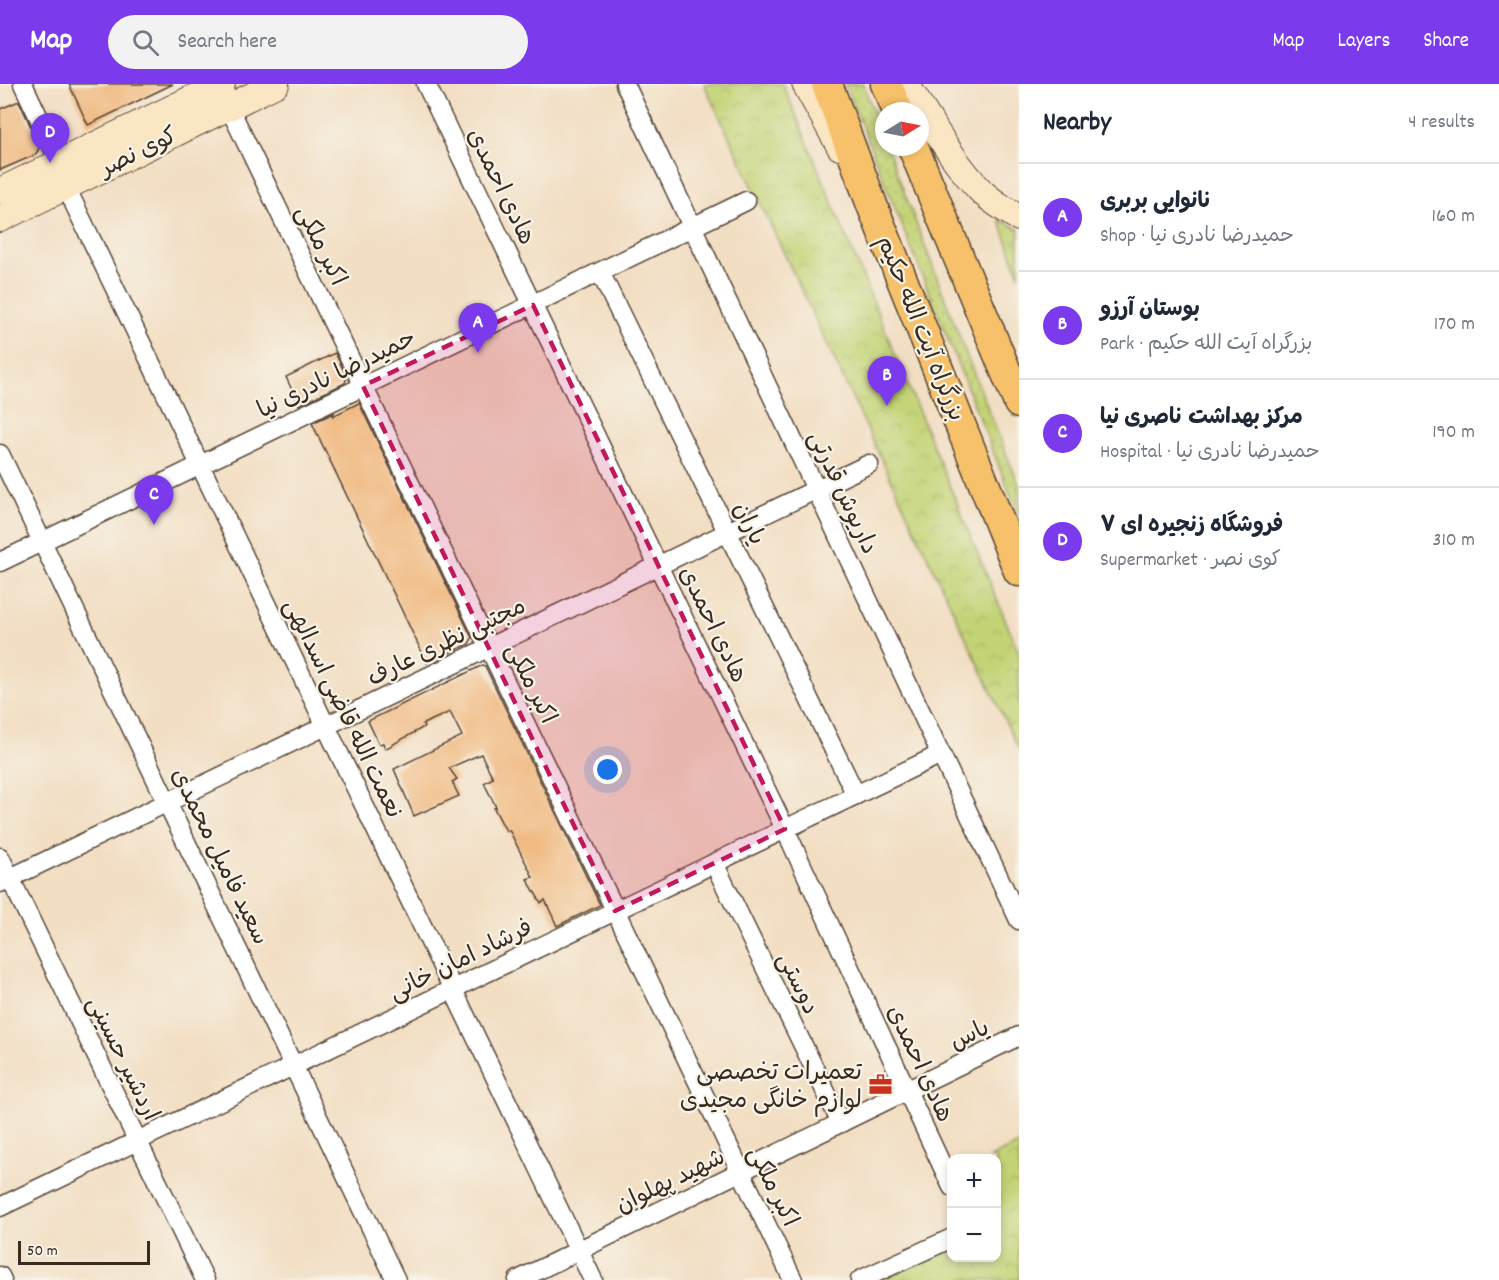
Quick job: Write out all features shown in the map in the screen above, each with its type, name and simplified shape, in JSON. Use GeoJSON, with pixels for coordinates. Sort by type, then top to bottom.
{"type":"FeatureCollection","features":[{"type":"Feature","properties":{"kind":"highway","name":"بزرگراه آیت الله حکیم"},"geometry":{"type":"LineString","coordinates":[[827,84],[872,205],[1019,571]]}},
{"type":"Feature","properties":{"kind":"highway"},"geometry":{"type":"LineString","coordinates":[[886,84],[894,102]]}},
{"type":"Feature","properties":{"kind":"highway"},"geometry":{"type":"LineString","coordinates":[[917,156],[1019,403]]}},
{"type":"Feature","properties":{"kind":"main road","name":"کوی نصر"},"geometry":{"type":"LineString","coordinates":[[0,191],[60,162],[225,95],[276,84]]}},
{"type":"Feature","properties":{"kind":"main road"},"geometry":{"type":"LineString","coordinates":[[805,84],[872,205]]}},
{"type":"Feature","properties":{"kind":"main road"},"geometry":{"type":"LineString","coordinates":[[906,84],[939,136],[980,190],[1019,218]]}},
{"type":"Feature","properties":{"kind":"main road","name":"کوی نصر"},"geometry":{"type":"LineString","coordinates":[[0,219],[66,187],[225,95]]}},
{"type":"Feature","properties":{"kind":"street"},"geometry":{"type":"LineString","coordinates":[[23,84],[60,162]]}},
{"type":"Feature","properties":{"kind":"street","name":"هادی احمدی"},"geometry":{"type":"LineString","coordinates":[[426,84],[785,829],[947,1178]]}},
{"type":"Feature","properties":{"kind":"street","name":"داریوش قدرتی"},"geometry":{"type":"LineString","coordinates":[[625,84],[1019,920]]}},
{"type":"Feature","properties":{"kind":"street","name":"اکبر ملکی"},"geometry":{"type":"LineString","coordinates":[[225,95],[792,1280]]}},
{"type":"Feature","properties":{"kind":"street","name":"نعمت الله قاضی اسدالهی"},"geometry":{"type":"LineString","coordinates":[[66,187],[593,1280]]}},
{"type":"Feature","properties":{"kind":"street","name":"حمیدرضا نادری نیا"},"geometry":{"type":"LineString","coordinates":[[0,562],[746,201]]}},
{"type":"Feature","properties":{"kind":"street","name":"یاران"},"geometry":{"type":"LineString","coordinates":[[600,272],[856,795]]}},
{"type":"Feature","properties":{"kind":"street","name":"سعید فامیل محمدی"},"geometry":{"type":"LineString","coordinates":[[0,454],[295,1065],[396,1280]]}},
{"type":"Feature","properties":{"kind":"street","name":"مجتبی نظری عارف"},"geometry":{"type":"LineString","coordinates":[[5,881],[869,465]]}},
{"type":"Feature","properties":{"kind":"street","name":"فرشاد امان خانی"},"geometry":{"type":"LineString","coordinates":[[0,1207],[940,754]]}},
{"type":"Feature","properties":{"kind":"street","name":"اردشیر حسینی"},"geometry":{"type":"LineString","coordinates":[[0,857],[5,881],[205,1280]]}},
{"type":"Feature","properties":{"kind":"street","name":"دوستی"},"geometry":{"type":"LineString","coordinates":[[714,863],[841,1123]]}},
{"type":"Feature","properties":{"kind":"street","name":"یاس"},"geometry":{"type":"LineString","coordinates":[[908,1091],[1019,1036]]}},
{"type":"Feature","properties":{"kind":"street","name":"شهید پهلوان"},"geometry":{"type":"LineString","coordinates":[[518,1280],[908,1091]]}},
{"type":"Feature","properties":{"kind":"street"},"geometry":{"type":"LineString","coordinates":[[860,1280],[947,1240]]}},
{"type":"Feature","properties":{"kind":"street"},"geometry":{"type":"LineString","coordinates":[[0,1276],[2,1280]]}},
{"type":"Feature","properties":{"kind":"highlighted area"},"geometry":{"type":"Polygon","coordinates":[[[533,305],[785,829],[615,911],[363,386],[533,305]]]}},
{"type":"Feature","properties":{"kind":"green space"},"geometry":{"type":"Polygon","coordinates":[[[704,84],[783,84],[1019,653],[1019,750],[704,84]]]}},
{"type":"Feature","properties":{"kind":"green space"},"geometry":{"type":"Polygon","coordinates":[[[845,84],[863,84],[875,116],[875,156],[890,156],[1019,485],[1019,516],[845,84]]]}},
{"type":"Feature","properties":{"kind":"green space"},"geometry":{"type":"Polygon","coordinates":[[[999,219],[1019,229],[1019,276],[999,219]]]}},
{"type":"Feature","properties":{"kind":"green space"},"geometry":{"type":"Polygon","coordinates":[[[1019,1144],[1019,1280],[880,1280],[947,1252],[947,1262],[1001,1262],[1001,1154],[998,1154],[1019,1144]]]}},
{"type":"Feature","properties":{"kind":"building"},"geometry":{"type":"Polygon","coordinates":[[[69,84],[173,84],[88,125],[69,84]]]}},
{"type":"Feature","properties":{"kind":"building"},"geometry":{"type":"Polygon","coordinates":[[[19,101],[40,147],[35,155],[0,170],[0,109],[19,101]]]}},
{"type":"Feature","properties":{"kind":"building"},"geometry":{"type":"Polygon","coordinates":[[[335,353],[347,377],[345,383],[299,405],[286,377],[335,353]]]}},
{"type":"Feature","properties":{"kind":"building"},"geometry":{"type":"Polygon","coordinates":[[[359,403],[472,638],[469,644],[427,663],[312,423],[359,403]]]}},
{"type":"Feature","properties":{"kind":"building"},"geometry":{"type":"Polygon","coordinates":[[[483,665],[600,905],[557,926],[545,900],[541,903],[527,879],[533,877],[509,830],[506,831],[494,808],[496,807],[484,783],[493,778],[481,754],[449,768],[457,779],[452,782],[459,796],[414,816],[394,769],[462,736],[450,712],[423,724],[424,727],[385,749],[383,743],[379,744],[368,721],[483,665]]]}},
{"type":"Feature","properties":{"kind":"place","name":"فروشگاه زنجیره ای ۷"},"geometry":{"type":"Point","coordinates":[50,163]}},
{"type":"Feature","properties":{"kind":"place","name":"نانوایی بربری"},"geometry":{"type":"Point","coordinates":[478,353]}},
{"type":"Feature","properties":{"kind":"place","name":"بوستان آرزو"},"geometry":{"type":"Point","coordinates":[887,406]}},
{"type":"Feature","properties":{"kind":"place","name":"مرکز بهداشت ناصری نیا"},"geometry":{"type":"Point","coordinates":[154,525]}},
{"type":"Feature","properties":{"kind":"place","name":"تعمیرات تخصصی لوازم خانگی مجیدی"},"geometry":{"type":"Point","coordinates":[880,1085]}}]}
